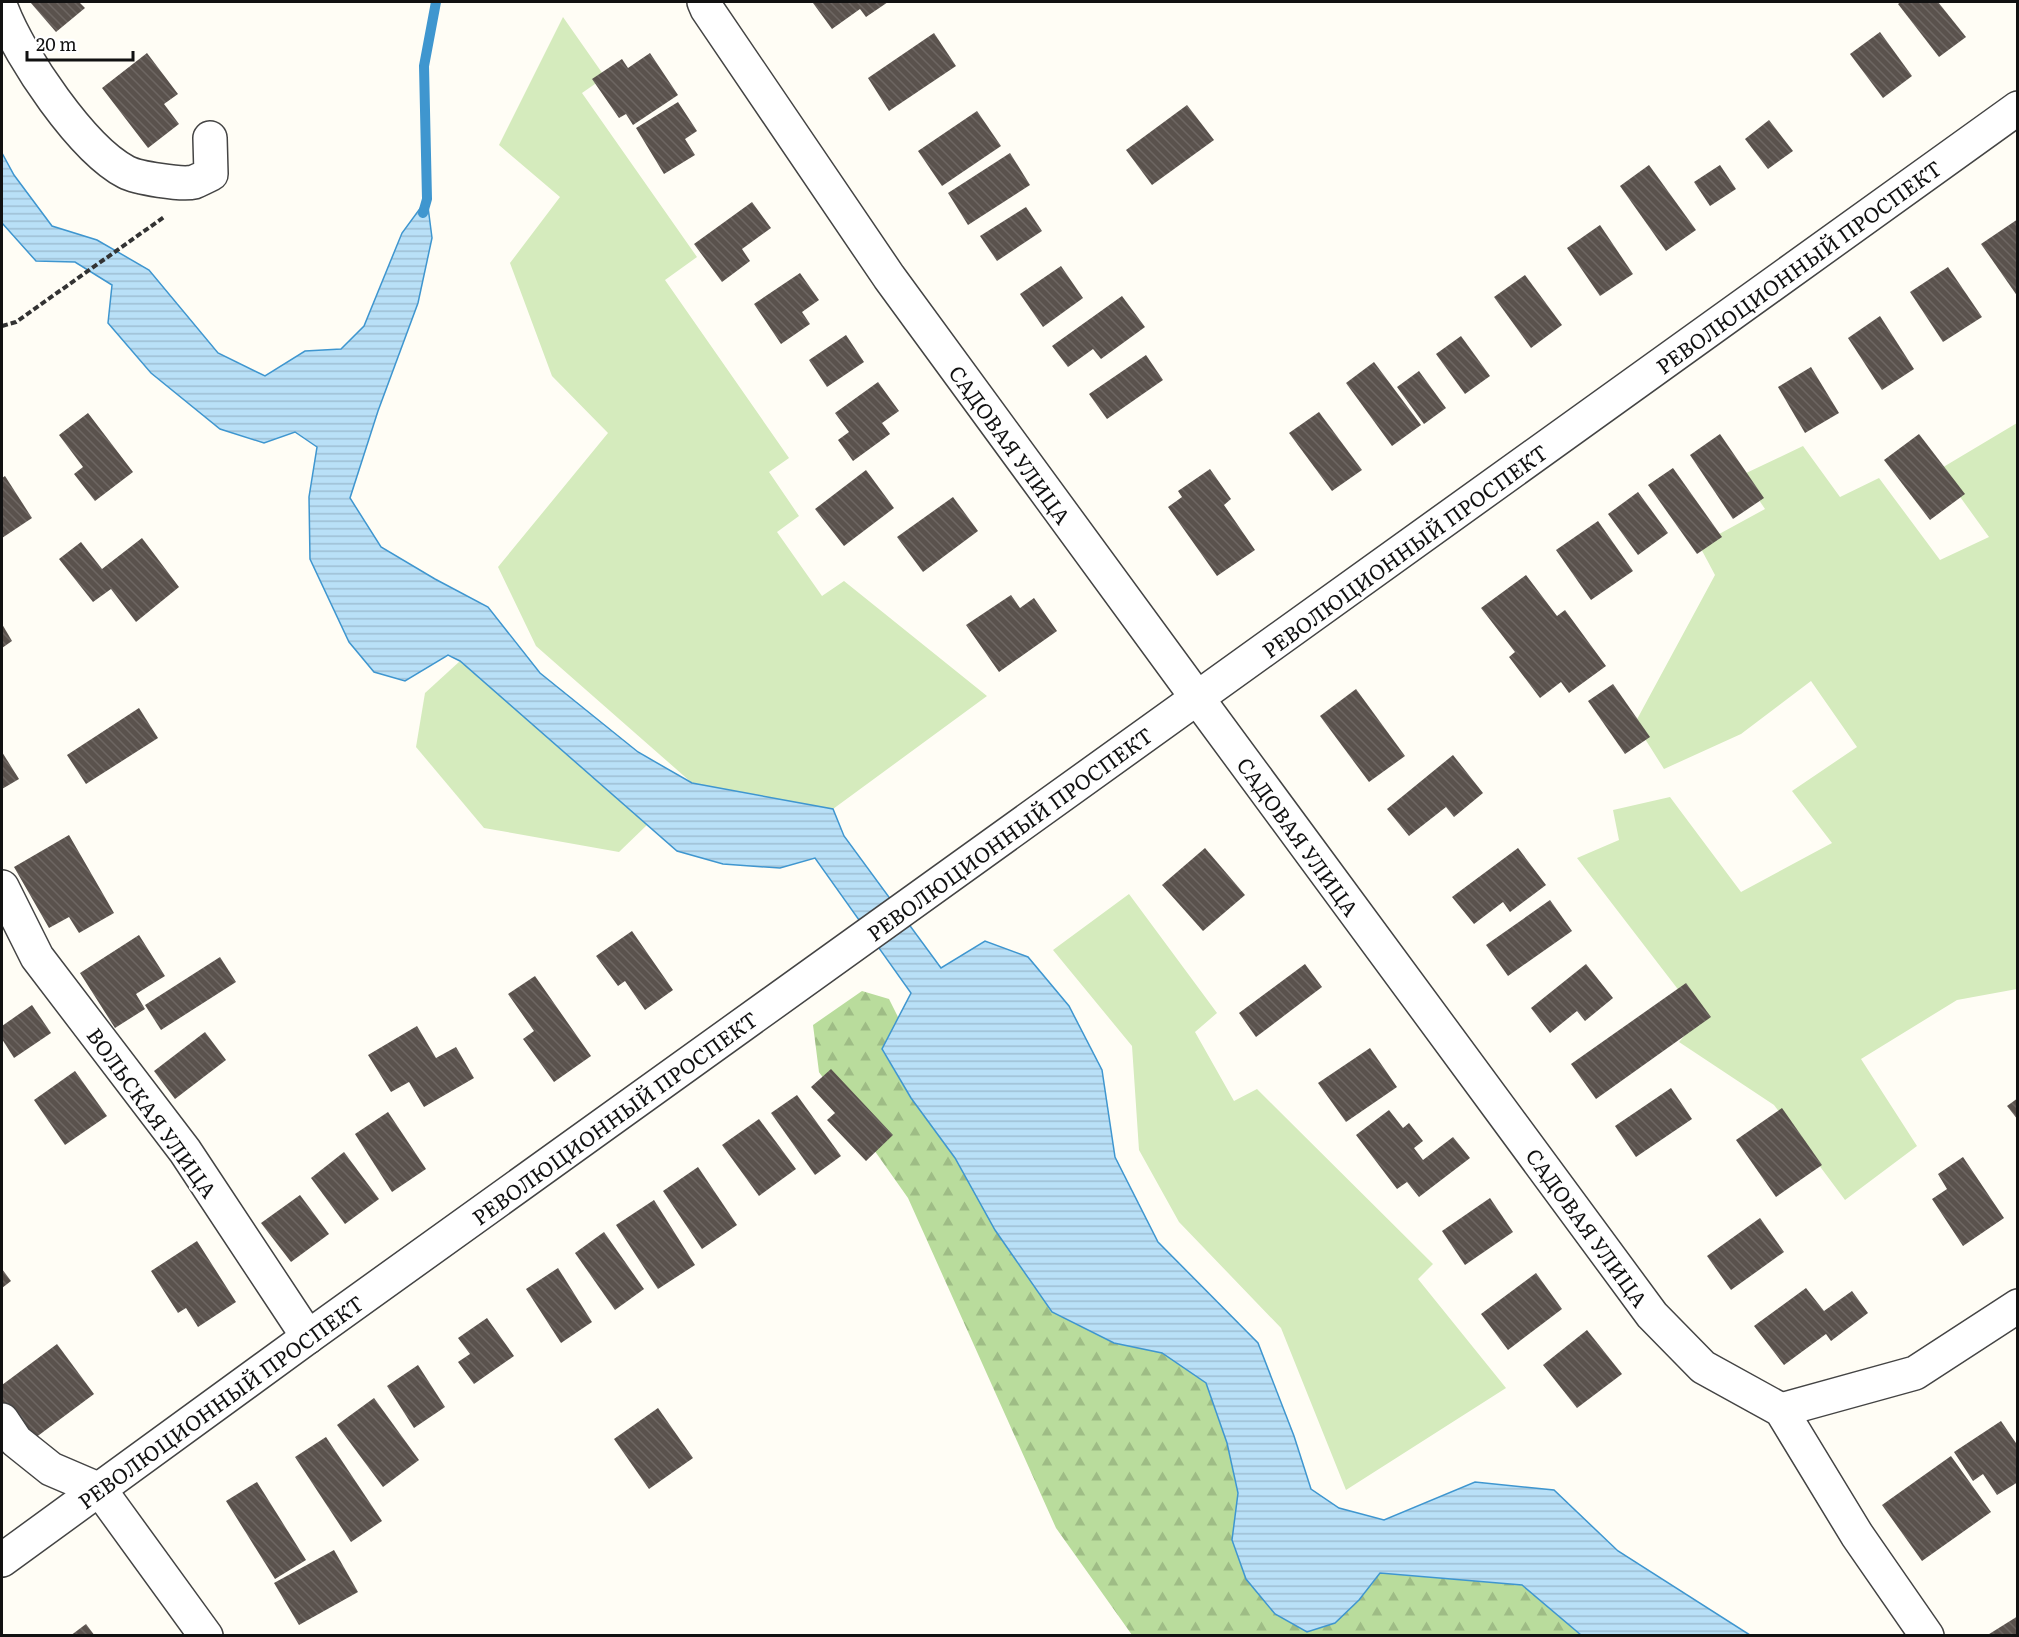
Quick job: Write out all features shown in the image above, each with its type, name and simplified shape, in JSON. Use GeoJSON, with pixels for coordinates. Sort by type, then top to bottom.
{"type":"FeatureCollection","features":[{"type":"Feature","properties":{"kind":"street","name":"САДОВАЯ УЛИЦА"},"geometry":{"type":"LineString","coordinates":[[704,2],[889,277],[1652,1315],[1703,1367],[1781,1410],[1857,1534],[1927,1635]]}},
{"type":"Feature","properties":{"kind":"street"},"geometry":{"type":"LineString","coordinates":[[2,10],[9,30],[56,102],[97,151],[128,173],[192,183],[211,174],[210,138]]}},
{"type":"Feature","properties":{"kind":"street","name":"РЕВОЛЮЦИОННЫЙ ПРОСПЕКТ"},"geometry":{"type":"LineString","coordinates":[[2,1560],[308,1337],[2018,108]]}},
{"type":"Feature","properties":{"kind":"street","name":"ВОЛЬСКАЯ УЛИЦА"},"geometry":{"type":"LineString","coordinates":[[2,887],[37,957],[185,1151],[308,1337]]}},
{"type":"Feature","properties":{"kind":"street"},"geometry":{"type":"LineString","coordinates":[[1781,1410],[1915,1373],[2018,1306]]}},
{"type":"Feature","properties":{"kind":"street"},"geometry":{"type":"LineString","coordinates":[[2,1420],[16,1442],[51,1469],[100,1490],[207,1635]]}},
{"type":"Feature","properties":{"kind":"path"},"geometry":{"type":"LineString","coordinates":[[2,326],[16,322],[170,213]]}},
{"type":"Feature","properties":{"kind":"green space"},"geometry":{"type":"Polygon","coordinates":[[[563,17],[605,77],[582,93],[697,257],[665,280],[789,458],[769,472],[799,516],[777,532],[822,596],[844,581],[987,696],[833,809],[692,783],[536,646],[498,567],[608,433],[552,376],[510,263],[560,197],[499,145],[563,17]]]}},
{"type":"Feature","properties":{"kind":"green space"},"geometry":{"type":"Polygon","coordinates":[[[2017,423],[2017,989],[1957,1000],[1861,1059],[1917,1146],[1845,1200],[1774,1105],[1679,1042],[1700,1018],[1577,858],[1619,840],[1613,810],[1670,797],[1741,892],[1832,843],[1792,791],[1857,747],[1811,681],[1741,734],[1664,769],[1635,723],[1715,575],[1699,545],[1765,509],[1742,475],[1803,446],[1840,497],[1879,478],[1940,560],[1989,537],[1940,469],[2017,423]]]}},
{"type":"Feature","properties":{"kind":"green space"},"geometry":{"type":"Polygon","coordinates":[[[460,661],[647,825],[619,852],[484,828],[416,747],[425,693],[460,661]]]}},
{"type":"Feature","properties":{"kind":"green space"},"geometry":{"type":"Polygon","coordinates":[[[1129,894],[1217,1013],[1195,1032],[1234,1101],[1257,1089],[1433,1264],[1418,1279],[1506,1388],[1346,1490],[1281,1328],[1179,1222],[1139,1150],[1132,1046],[1053,950],[1129,894]]]}},
{"type":"Feature","properties":{"kind":"green space"},"geometry":{"type":"Polygon","coordinates":[[[862,991],[889,999],[899,1019],[882,1050],[911,1098],[955,1158],[1114,1343],[1162,1353],[1206,1383],[1227,1443],[1238,1494],[1232,1540],[1246,1579],[1359,1600],[1380,1573],[1522,1585],[1581,1635],[1132,1635],[1056,1528],[908,1198],[819,1072],[813,1025],[862,991]]]}},
{"type":"Feature","properties":{"kind":"water"},"geometry":{"type":"Polygon","coordinates":[[[2,153],[14,175],[52,226],[97,240],[149,270],[218,353],[265,376],[305,351],[341,349],[364,326],[402,233],[427,199],[432,238],[418,303],[378,411],[350,498],[381,547],[488,607],[540,673],[638,752],[692,783],[833,809],[844,836],[941,968],[985,941],[1028,957],[1069,1006],[1102,1070],[1115,1157],[1158,1242],[1258,1343],[1294,1436],[1311,1489],[1339,1508],[1384,1520],[1475,1482],[1554,1490],[1618,1551],[1750,1635],[1581,1635],[1522,1585],[1380,1573],[1359,1600],[1335,1623],[1307,1632],[1275,1614],[1246,1579],[1232,1540],[1238,1493],[1227,1443],[1206,1383],[1162,1353],[1114,1343],[1052,1312],[995,1230],[955,1158],[911,1098],[882,1049],[911,993],[815,858],[780,868],[723,864],[677,851],[460,661],[448,655],[405,681],[374,672],[349,642],[310,559],[309,497],[317,447],[295,432],[264,443],[220,429],[151,373],[108,323],[112,285],[75,262],[36,261],[2,223],[2,153]]]}},
{"type":"Feature","properties":{"kind":"building"},"geometry":{"type":"Polygon","coordinates":[[[30,2],[79,2],[85,8],[56,32],[30,2]]]}},
{"type":"Feature","properties":{"kind":"building"},"geometry":{"type":"Polygon","coordinates":[[[888,2],[866,17],[860,9],[832,29],[813,3],[888,2]]]}},
{"type":"Feature","properties":{"kind":"building"},"geometry":{"type":"Polygon","coordinates":[[[1901,2],[1938,2],[1966,37],[1939,57],[1898,4],[1901,2]]]}},
{"type":"Feature","properties":{"kind":"building"},"geometry":{"type":"Polygon","coordinates":[[[1880,32],[1912,76],[1883,98],[1850,54],[1880,32]]]}},
{"type":"Feature","properties":{"kind":"building"},"geometry":{"type":"Polygon","coordinates":[[[934,33],[956,66],[889,111],[868,78],[934,33]]]}},
{"type":"Feature","properties":{"kind":"building"},"geometry":{"type":"Polygon","coordinates":[[[147,53],[178,94],[164,104],[179,124],[148,148],[102,88],[147,53]]]}},
{"type":"Feature","properties":{"kind":"building"},"geometry":{"type":"Polygon","coordinates":[[[650,53],[678,95],[633,125],[626,114],[619,118],[592,79],[622,59],[628,68],[650,53]]]}},
{"type":"Feature","properties":{"kind":"building"},"geometry":{"type":"Polygon","coordinates":[[[678,102],[697,131],[685,139],[695,155],[664,174],[636,128],[678,102]]]}},
{"type":"Feature","properties":{"kind":"building"},"geometry":{"type":"Polygon","coordinates":[[[1187,105],[1214,140],[1152,185],[1126,150],[1187,105]]]}},
{"type":"Feature","properties":{"kind":"building"},"geometry":{"type":"Polygon","coordinates":[[[977,111],[1001,146],[942,186],[918,151],[977,111]]]}},
{"type":"Feature","properties":{"kind":"building"},"geometry":{"type":"Polygon","coordinates":[[[1769,120],[1793,151],[1768,169],[1745,139],[1769,120]]]}},
{"type":"Feature","properties":{"kind":"building"},"geometry":{"type":"Polygon","coordinates":[[[1010,153],[1030,185],[968,225],[948,193],[1010,153]]]}},
{"type":"Feature","properties":{"kind":"building"},"geometry":{"type":"Polygon","coordinates":[[[1649,165],[1696,230],[1666,251],[1620,186],[1649,165]]]}},
{"type":"Feature","properties":{"kind":"building"},"geometry":{"type":"Polygon","coordinates":[[[1720,165],[1736,189],[1710,206],[1694,182],[1720,165]]]}},
{"type":"Feature","properties":{"kind":"building"},"geometry":{"type":"Polygon","coordinates":[[[752,202],[771,228],[742,249],[750,261],[722,282],[694,244],[752,202]]]}},
{"type":"Feature","properties":{"kind":"building"},"geometry":{"type":"Polygon","coordinates":[[[1026,207],[1042,231],[997,261],[980,236],[1026,207]]]}},
{"type":"Feature","properties":{"kind":"building"},"geometry":{"type":"Polygon","coordinates":[[[2018,219],[2018,297],[1981,244],[2018,219]]]}},
{"type":"Feature","properties":{"kind":"building"},"geometry":{"type":"Polygon","coordinates":[[[1600,225],[1633,274],[1600,296],[1567,248],[1600,225]]]}},
{"type":"Feature","properties":{"kind":"building"},"geometry":{"type":"Polygon","coordinates":[[[1061,266],[1083,298],[1043,327],[1020,294],[1061,266]]]}},
{"type":"Feature","properties":{"kind":"building"},"geometry":{"type":"Polygon","coordinates":[[[1948,267],[1982,317],[1943,342],[1910,292],[1948,267]]]}},
{"type":"Feature","properties":{"kind":"building"},"geometry":{"type":"Polygon","coordinates":[[[800,273],[819,300],[802,312],[810,324],[781,344],[754,304],[800,273]]]}},
{"type":"Feature","properties":{"kind":"building"},"geometry":{"type":"Polygon","coordinates":[[[1525,275],[1562,325],[1531,348],[1494,297],[1525,275]]]}},
{"type":"Feature","properties":{"kind":"building"},"geometry":{"type":"Polygon","coordinates":[[[1122,296],[1145,327],[1101,359],[1093,349],[1068,367],[1052,346],[1122,296]]]}},
{"type":"Feature","properties":{"kind":"building"},"geometry":{"type":"Polygon","coordinates":[[[1880,316],[1914,369],[1882,390],[1848,338],[1880,316]]]}},
{"type":"Feature","properties":{"kind":"building"},"geometry":{"type":"Polygon","coordinates":[[[846,335],[864,362],[827,387],[809,360],[846,335]]]}},
{"type":"Feature","properties":{"kind":"building"},"geometry":{"type":"Polygon","coordinates":[[[1461,336],[1490,376],[1465,394],[1436,354],[1461,336]]]}},
{"type":"Feature","properties":{"kind":"building"},"geometry":{"type":"Polygon","coordinates":[[[1146,355],[1163,380],[1107,419],[1089,394],[1146,355]]]}},
{"type":"Feature","properties":{"kind":"building"},"geometry":{"type":"Polygon","coordinates":[[[1374,362],[1421,425],[1392,446],[1346,383],[1374,362]]]}},
{"type":"Feature","properties":{"kind":"building"},"geometry":{"type":"Polygon","coordinates":[[[1811,367],[1839,413],[1805,433],[1778,387],[1811,367]]]}},
{"type":"Feature","properties":{"kind":"building"},"geometry":{"type":"Polygon","coordinates":[[[1419,371],[1446,408],[1424,424],[1397,387],[1419,371]]]}},
{"type":"Feature","properties":{"kind":"building"},"geometry":{"type":"Polygon","coordinates":[[[878,382],[899,411],[882,423],[890,434],[853,461],[838,440],[849,432],[835,413],[878,382]]]}},
{"type":"Feature","properties":{"kind":"building"},"geometry":{"type":"Polygon","coordinates":[[[1319,412],[1362,470],[1332,491],[1289,433],[1319,412]]]}},
{"type":"Feature","properties":{"kind":"building"},"geometry":{"type":"Polygon","coordinates":[[[88,413],[133,472],[95,501],[74,474],[83,467],[59,435],[88,413]]]}},
{"type":"Feature","properties":{"kind":"building"},"geometry":{"type":"Polygon","coordinates":[[[1720,434],[1764,498],[1733,519],[1690,455],[1720,434]]]}},
{"type":"Feature","properties":{"kind":"building"},"geometry":{"type":"Polygon","coordinates":[[[1919,434],[1965,494],[1930,520],[1884,460],[1919,434]]]}},
{"type":"Feature","properties":{"kind":"building"},"geometry":{"type":"Polygon","coordinates":[[[1673,468],[1722,537],[1697,554],[1648,485],[1673,468]]]}},
{"type":"Feature","properties":{"kind":"building"},"geometry":{"type":"Polygon","coordinates":[[[1210,469],[1231,499],[1224,505],[1255,550],[1217,576],[1168,507],[1182,497],[1178,491],[1210,469]]]}},
{"type":"Feature","properties":{"kind":"building"},"geometry":{"type":"Polygon","coordinates":[[[866,470],[894,508],[844,546],[815,509],[866,470]]]}},
{"type":"Feature","properties":{"kind":"building"},"geometry":{"type":"Polygon","coordinates":[[[5,476],[32,518],[2,538],[2,478],[5,476]]]}},
{"type":"Feature","properties":{"kind":"building"},"geometry":{"type":"Polygon","coordinates":[[[1638,492],[1668,533],[1638,555],[1608,514],[1638,492]]]}},
{"type":"Feature","properties":{"kind":"building"},"geometry":{"type":"Polygon","coordinates":[[[953,497],[978,531],[923,572],[897,537],[953,497]]]}},
{"type":"Feature","properties":{"kind":"building"},"geometry":{"type":"Polygon","coordinates":[[[1598,521],[1633,571],[1591,600],[1556,550],[1598,521]]]}},
{"type":"Feature","properties":{"kind":"building"},"geometry":{"type":"Polygon","coordinates":[[[142,538],[179,587],[136,622],[111,589],[93,602],[59,559],[81,542],[102,569],[142,538]]]}},
{"type":"Feature","properties":{"kind":"building"},"geometry":{"type":"Polygon","coordinates":[[[1526,575],[1557,616],[1565,610],[1606,666],[1569,693],[1561,682],[1540,698],[1509,657],[1515,652],[1481,608],[1526,575]]]}},
{"type":"Feature","properties":{"kind":"building"},"geometry":{"type":"Polygon","coordinates":[[[1011,595],[1020,608],[1034,598],[1057,631],[999,672],[966,625],[1011,595]]]}},
{"type":"Feature","properties":{"kind":"building"},"geometry":{"type":"Polygon","coordinates":[[[2,624],[12,641],[2,648],[2,624]]]}},
{"type":"Feature","properties":{"kind":"building"},"geometry":{"type":"Polygon","coordinates":[[[1613,684],[1650,737],[1625,754],[1588,701],[1613,684]]]}},
{"type":"Feature","properties":{"kind":"building"},"geometry":{"type":"Polygon","coordinates":[[[1356,689],[1405,756],[1369,782],[1320,716],[1356,689]]]}},
{"type":"Feature","properties":{"kind":"building"},"geometry":{"type":"Polygon","coordinates":[[[139,708],[158,738],[86,784],[67,755],[139,708]]]}},
{"type":"Feature","properties":{"kind":"building"},"geometry":{"type":"Polygon","coordinates":[[[2,752],[19,779],[2,789],[2,752]]]}},
{"type":"Feature","properties":{"kind":"building"},"geometry":{"type":"Polygon","coordinates":[[[1453,755],[1483,793],[1454,817],[1446,807],[1409,836],[1387,809],[1453,755]]]}},
{"type":"Feature","properties":{"kind":"building"},"geometry":{"type":"Polygon","coordinates":[[[69,835],[114,913],[79,933],[69,917],[49,928],[14,867],[69,835]]]}},
{"type":"Feature","properties":{"kind":"building"},"geometry":{"type":"Polygon","coordinates":[[[1205,848],[1245,895],[1203,931],[1162,885],[1205,848]]]}},
{"type":"Feature","properties":{"kind":"building"},"geometry":{"type":"Polygon","coordinates":[[[1518,848],[1546,885],[1510,912],[1503,902],[1474,924],[1452,897],[1518,848]]]}},
{"type":"Feature","properties":{"kind":"building"},"geometry":{"type":"Polygon","coordinates":[[[1550,900],[1572,931],[1508,976],[1486,945],[1550,900]]]}},
{"type":"Feature","properties":{"kind":"building"},"geometry":{"type":"Polygon","coordinates":[[[632,931],[673,990],[645,1010],[625,981],[618,986],[596,956],[632,931]]]}},
{"type":"Feature","properties":{"kind":"building"},"geometry":{"type":"Polygon","coordinates":[[[139,935],[165,976],[136,994],[145,1009],[115,1028],[80,973],[139,935]]]}},
{"type":"Feature","properties":{"kind":"building"},"geometry":{"type":"Polygon","coordinates":[[[220,957],[236,982],[161,1030],[145,1005],[220,957]]]}},
{"type":"Feature","properties":{"kind":"building"},"geometry":{"type":"Polygon","coordinates":[[[1305,964],[1322,987],[1256,1037],[1239,1013],[1305,964]]]}},
{"type":"Feature","properties":{"kind":"building"},"geometry":{"type":"Polygon","coordinates":[[[1586,964],[1613,998],[1585,1021],[1577,1011],[1550,1033],[1531,1008],[1586,964]]]}},
{"type":"Feature","properties":{"kind":"building"},"geometry":{"type":"Polygon","coordinates":[[[535,976],[591,1056],[554,1082],[523,1039],[534,1031],[508,994],[535,976]]]}},
{"type":"Feature","properties":{"kind":"building"},"geometry":{"type":"Polygon","coordinates":[[[1686,983],[1711,1017],[1596,1099],[1571,1064],[1686,983]]]}},
{"type":"Feature","properties":{"kind":"building"},"geometry":{"type":"Polygon","coordinates":[[[32,1005],[51,1033],[14,1058],[2,1039],[2,1026],[32,1005]]]}},
{"type":"Feature","properties":{"kind":"building"},"geometry":{"type":"Polygon","coordinates":[[[417,1026],[436,1058],[456,1047],[474,1078],[424,1107],[409,1082],[391,1092],[368,1055],[417,1026]]]}},
{"type":"Feature","properties":{"kind":"building"},"geometry":{"type":"Polygon","coordinates":[[[205,1032],[226,1060],[175,1099],[154,1071],[205,1032]]]}},
{"type":"Feature","properties":{"kind":"building"},"geometry":{"type":"Polygon","coordinates":[[[1370,1048],[1397,1087],[1346,1122],[1318,1083],[1370,1048]]]}},
{"type":"Feature","properties":{"kind":"building"},"geometry":{"type":"Polygon","coordinates":[[[831,1069],[893,1135],[866,1161],[827,1120],[835,1113],[811,1087],[831,1069]]]}},
{"type":"Feature","properties":{"kind":"building"},"geometry":{"type":"Polygon","coordinates":[[[75,1071],[107,1116],[65,1145],[34,1100],[75,1071]]]}},
{"type":"Feature","properties":{"kind":"building"},"geometry":{"type":"Polygon","coordinates":[[[1671,1088],[1692,1119],[1636,1157],[1615,1126],[1671,1088]]]}},
{"type":"Feature","properties":{"kind":"building"},"geometry":{"type":"Polygon","coordinates":[[[797,1095],[841,1156],[815,1175],[771,1113],[797,1095]]]}},
{"type":"Feature","properties":{"kind":"building"},"geometry":{"type":"Polygon","coordinates":[[[2018,1098],[2018,1120],[2007,1106],[2018,1098]]]}},
{"type":"Feature","properties":{"kind":"building"},"geometry":{"type":"Polygon","coordinates":[[[1782,1108],[1822,1165],[1776,1197],[1736,1140],[1782,1108]]]}},
{"type":"Feature","properties":{"kind":"building"},"geometry":{"type":"Polygon","coordinates":[[[1389,1110],[1403,1128],[1409,1123],[1423,1141],[1414,1148],[1423,1160],[1453,1137],[1470,1158],[1419,1197],[1407,1182],[1397,1189],[1356,1135],[1389,1110]]]}},
{"type":"Feature","properties":{"kind":"building"},"geometry":{"type":"Polygon","coordinates":[[[388,1112],[426,1169],[392,1192],[355,1134],[388,1112]]]}},
{"type":"Feature","properties":{"kind":"building"},"geometry":{"type":"Polygon","coordinates":[[[759,1119],[796,1169],[759,1196],[722,1145],[759,1119]]]}},
{"type":"Feature","properties":{"kind":"building"},"geometry":{"type":"Polygon","coordinates":[[[344,1152],[379,1199],[345,1224],[311,1178],[344,1152]]]}},
{"type":"Feature","properties":{"kind":"building"},"geometry":{"type":"Polygon","coordinates":[[[1963,1157],[2004,1218],[1963,1246],[1932,1199],[1947,1189],[1938,1174],[1963,1157]]]}},
{"type":"Feature","properties":{"kind":"building"},"geometry":{"type":"Polygon","coordinates":[[[698,1167],[737,1225],[702,1249],[663,1191],[698,1167]]]}},
{"type":"Feature","properties":{"kind":"building"},"geometry":{"type":"Polygon","coordinates":[[[300,1195],[329,1234],[291,1262],[261,1223],[300,1195]]]}},
{"type":"Feature","properties":{"kind":"building"},"geometry":{"type":"Polygon","coordinates":[[[1490,1198],[1513,1232],[1465,1265],[1442,1231],[1490,1198]]]}},
{"type":"Feature","properties":{"kind":"building"},"geometry":{"type":"Polygon","coordinates":[[[654,1200],[695,1265],[658,1289],[616,1225],[654,1200]]]}},
{"type":"Feature","properties":{"kind":"building"},"geometry":{"type":"Polygon","coordinates":[[[1760,1218],[1784,1252],[1731,1290],[1707,1256],[1760,1218]]]}},
{"type":"Feature","properties":{"kind":"building"},"geometry":{"type":"Polygon","coordinates":[[[604,1232],[644,1289],[615,1310],[575,1253],[604,1232]]]}},
{"type":"Feature","properties":{"kind":"building"},"geometry":{"type":"Polygon","coordinates":[[[197,1241],[236,1302],[198,1327],[186,1308],[178,1313],[151,1271],[197,1241]]]}},
{"type":"Feature","properties":{"kind":"building"},"geometry":{"type":"Polygon","coordinates":[[[558,1268],[592,1322],[561,1343],[526,1289],[558,1268]]]}},
{"type":"Feature","properties":{"kind":"building"},"geometry":{"type":"Polygon","coordinates":[[[2,1269],[11,1281],[2,1288],[2,1269]]]}},
{"type":"Feature","properties":{"kind":"building"},"geometry":{"type":"Polygon","coordinates":[[[1536,1273],[1562,1309],[1508,1350],[1481,1314],[1536,1273]]]}},
{"type":"Feature","properties":{"kind":"building"},"geometry":{"type":"Polygon","coordinates":[[[1806,1288],[1824,1311],[1852,1291],[1868,1313],[1831,1341],[1826,1334],[1784,1365],[1754,1326],[1806,1288]]]}},
{"type":"Feature","properties":{"kind":"building"},"geometry":{"type":"Polygon","coordinates":[[[487,1318],[514,1356],[474,1384],[458,1362],[470,1354],[458,1338],[487,1318]]]}},
{"type":"Feature","properties":{"kind":"building"},"geometry":{"type":"Polygon","coordinates":[[[1587,1330],[1622,1374],[1577,1408],[1543,1365],[1587,1330]]]}},
{"type":"Feature","properties":{"kind":"building"},"geometry":{"type":"Polygon","coordinates":[[[57,1344],[94,1394],[31,1441],[2,1401],[2,1385],[57,1344]]]}},
{"type":"Feature","properties":{"kind":"building"},"geometry":{"type":"Polygon","coordinates":[[[418,1365],[445,1407],[414,1428],[387,1386],[418,1365]]]}},
{"type":"Feature","properties":{"kind":"building"},"geometry":{"type":"Polygon","coordinates":[[[374,1398],[419,1460],[383,1487],[337,1425],[374,1398]]]}},
{"type":"Feature","properties":{"kind":"building"},"geometry":{"type":"Polygon","coordinates":[[[658,1408],[693,1458],[649,1489],[614,1439],[658,1408]]]}},
{"type":"Feature","properties":{"kind":"building"},"geometry":{"type":"Polygon","coordinates":[[[2001,1421],[2018,1446],[2018,1482],[1997,1495],[1983,1474],[1973,1481],[1954,1452],[2001,1421]]]}},
{"type":"Feature","properties":{"kind":"building"},"geometry":{"type":"Polygon","coordinates":[[[326,1437],[382,1521],[351,1542],[295,1457],[326,1437]]]}},
{"type":"Feature","properties":{"kind":"building"},"geometry":{"type":"Polygon","coordinates":[[[1951,1456],[1991,1512],[1922,1561],[1882,1505],[1951,1456]]]}},
{"type":"Feature","properties":{"kind":"building"},"geometry":{"type":"Polygon","coordinates":[[[257,1482],[306,1560],[275,1579],[226,1501],[257,1482]]]}},
{"type":"Feature","properties":{"kind":"building"},"geometry":{"type":"Polygon","coordinates":[[[334,1550],[358,1592],[299,1625],[274,1583],[334,1550]]]}},
{"type":"Feature","properties":{"kind":"building"},"geometry":{"type":"Polygon","coordinates":[[[2018,1616],[2018,1636],[1986,1636],[2018,1616]]]}},
{"type":"Feature","properties":{"kind":"building"},"geometry":{"type":"Polygon","coordinates":[[[86,1624],[95,1636],[70,1636],[86,1624]]]}},
{"type":"Feature","properties":{"kind":"waterway"},"geometry":{"type":"LineString","coordinates":[[423,213],[427,199],[424,66],[436,2]]}}]}
